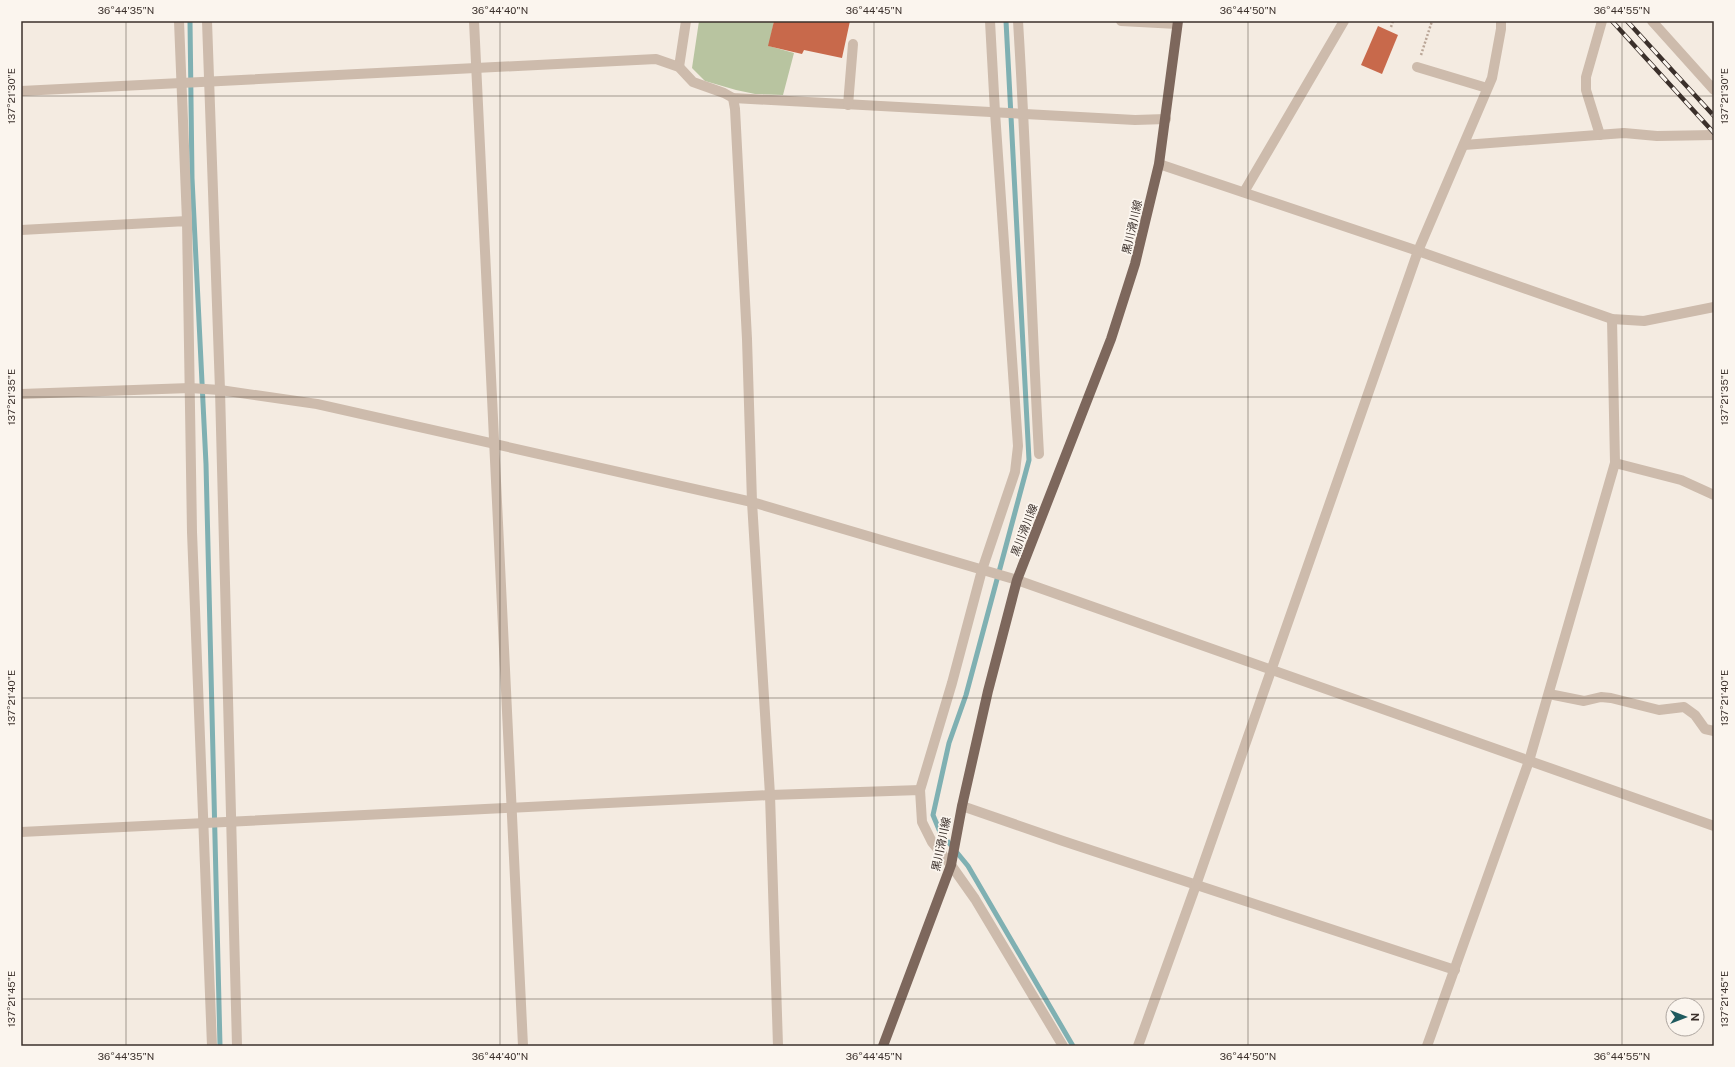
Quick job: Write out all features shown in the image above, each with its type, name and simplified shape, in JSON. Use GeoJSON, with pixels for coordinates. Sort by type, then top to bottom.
{"type":"FeatureCollection","features":[{"type":"Feature","properties":{"kind":"main road","name":"黒川滑川線"},"geometry":{"type":"LineString","coordinates":[[883,1046],[951,865],[962,806],[988,691],[1017,580],[1111,339],[1135,264],[1159,164],[1178,22]]}},
{"type":"Feature","properties":{"kind":"street"},"geometry":{"type":"LineString","coordinates":[[179,21],[188,221],[192,532],[212,1046]]}},
{"type":"Feature","properties":{"kind":"street"},"geometry":{"type":"LineString","coordinates":[[207,21],[216,390],[231,821],[237,1046]]}},
{"type":"Feature","properties":{"kind":"street"},"geometry":{"type":"LineString","coordinates":[[474,21],[523,1046]]}},
{"type":"Feature","properties":{"kind":"street"},"geometry":{"type":"LineString","coordinates":[[679,67],[686,21]]}},
{"type":"Feature","properties":{"kind":"street"},"geometry":{"type":"LineString","coordinates":[[990,21],[1018,446],[1015,472],[982,570],[952,683],[920,790],[922,822],[932,842],[951,865],[975,899],[1063,1046]]}},
{"type":"Feature","properties":{"kind":"street"},"geometry":{"type":"LineString","coordinates":[[1018,21],[1024,114],[1031,313],[1039,454]]}},
{"type":"Feature","properties":{"kind":"street"},"geometry":{"type":"LineString","coordinates":[[1121,21],[1178,22]]}},
{"type":"Feature","properties":{"kind":"street"},"geometry":{"type":"LineString","coordinates":[[1244,192],[1344,21]]}},
{"type":"Feature","properties":{"kind":"street"},"geometry":{"type":"LineString","coordinates":[[1138,1046],[1196,885],[1418,251],[1492,78],[1501,29],[1501,21]]}},
{"type":"Feature","properties":{"kind":"street"},"geometry":{"type":"LineString","coordinates":[[1600,135],[1586,90],[1586,77],[1602,21]]}},
{"type":"Feature","properties":{"kind":"street"},"geometry":{"type":"LineString","coordinates":[[1652,21],[1714,90]]}},
{"type":"Feature","properties":{"kind":"street"},"geometry":{"type":"LineString","coordinates":[[848,105],[853,44]]}},
{"type":"Feature","properties":{"kind":"street"},"geometry":{"type":"LineString","coordinates":[[21,91],[208,80],[656,59],[679,67],[693,82],[724,93],[733,98],[1135,120],[1166,119]]}},
{"type":"Feature","properties":{"kind":"street"},"geometry":{"type":"LineString","coordinates":[[1418,67],[1487,88]]}},
{"type":"Feature","properties":{"kind":"street"},"geometry":{"type":"LineString","coordinates":[[733,98],[735,109],[745,299],[752,502],[770,795],[778,1046]]}},
{"type":"Feature","properties":{"kind":"street"},"geometry":{"type":"LineString","coordinates":[[1464,145],[1624,133],[1656,136],[1714,135]]}},
{"type":"Feature","properties":{"kind":"street"},"geometry":{"type":"LineString","coordinates":[[1159,164],[1418,251],[1612,319],[1644,321],[1714,307]]}},
{"type":"Feature","properties":{"kind":"street"},"geometry":{"type":"LineString","coordinates":[[21,230],[188,221]]}},
{"type":"Feature","properties":{"kind":"street"},"geometry":{"type":"LineString","coordinates":[[1427,1046],[1529,761],[1615,463],[1612,319]]}},
{"type":"Feature","properties":{"kind":"street"},"geometry":{"type":"LineString","coordinates":[[21,394],[190,388],[216,390],[317,404],[752,502],[1017,580],[1271,671],[1714,826]]}},
{"type":"Feature","properties":{"kind":"street"},"geometry":{"type":"LineString","coordinates":[[1615,463],[1681,480],[1714,495]]}},
{"type":"Feature","properties":{"kind":"street"},"geometry":{"type":"LineString","coordinates":[[1549,694],[1584,701],[1600,697],[1611,698],[1659,710],[1684,707],[1695,715],[1705,729],[1714,731]]}},
{"type":"Feature","properties":{"kind":"street"},"geometry":{"type":"LineString","coordinates":[[21,832],[770,795],[920,790]]}},
{"type":"Feature","properties":{"kind":"street"},"geometry":{"type":"LineString","coordinates":[[962,806],[1455,970]]}},
{"type":"Feature","properties":{"kind":"path"},"geometry":{"type":"LineString","coordinates":[[1391,27],[1393,21]]}},
{"type":"Feature","properties":{"kind":"path"},"geometry":{"type":"LineString","coordinates":[[1418,67],[1432,21]]}},
{"type":"Feature","properties":{"kind":"green space"},"geometry":{"type":"Polygon","coordinates":[[[699,21],[774,21],[769,46],[794,53],[783,95],[755,94],[705,81],[692,68],[699,21]]]}},
{"type":"Feature","properties":{"kind":"building"},"geometry":{"type":"Polygon","coordinates":[[[774,21],[850,21],[842,58],[804,50],[802,54],[768,46],[774,21]]]}},
{"type":"Feature","properties":{"kind":"building"},"geometry":{"type":"Polygon","coordinates":[[[1378,26],[1398,35],[1382,74],[1361,65],[1378,26]]]}},
{"type":"Feature","properties":{"kind":"waterway"},"geometry":{"type":"LineString","coordinates":[[190,21],[192,178],[206,464],[220,1046]]}},
{"type":"Feature","properties":{"kind":"waterway"},"geometry":{"type":"LineString","coordinates":[[1006,21],[1029,460],[966,695],[949,743],[933,815],[940,832],[968,866],[1073,1046]]}},
{"type":"Feature","properties":{"kind":"railway"},"geometry":{"type":"LineString","coordinates":[[1612,21],[1714,133]]}},
{"type":"Feature","properties":{"kind":"railway"},"geometry":{"type":"LineString","coordinates":[[1627,21],[1714,116]]}}]}
